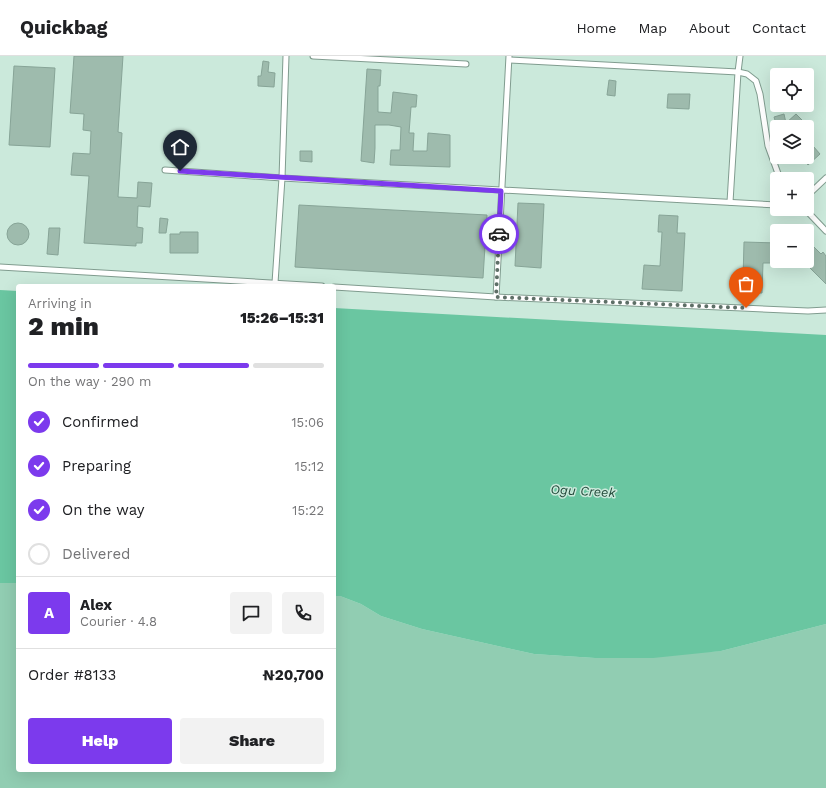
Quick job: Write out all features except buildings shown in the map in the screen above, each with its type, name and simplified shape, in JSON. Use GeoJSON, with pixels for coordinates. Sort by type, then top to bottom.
{"type":"FeatureCollection","features":[{"type":"Feature","properties":{"kind":"lane"},"geometry":{"type":"LineString","coordinates":[[275,283],[282,178],[286,56]]}},
{"type":"Feature","properties":{"kind":"lane"},"geometry":{"type":"LineString","coordinates":[[313,56],[466,64]]}},
{"type":"Feature","properties":{"kind":"lane"},"geometry":{"type":"LineString","coordinates":[[730,202],[740,56]]}},
{"type":"Feature","properties":{"kind":"lane"},"geometry":{"type":"LineString","coordinates":[[496,297],[509,58],[738,72],[747,74],[756,80],[760,94],[768,146],[777,172]]}},
{"type":"Feature","properties":{"kind":"lane"},"geometry":{"type":"LineString","coordinates":[[165,170],[501,191],[770,205]]}},
{"type":"Feature","properties":{"kind":"lane"},"geometry":{"type":"LineString","coordinates":[[814,189],[826,178]]}},
{"type":"Feature","properties":{"kind":"lane"},"geometry":{"type":"LineString","coordinates":[[812,216],[826,231]]}},
{"type":"Feature","properties":{"kind":"lane"},"geometry":{"type":"LineString","coordinates":[[0,267],[291,284]]}},
{"type":"Feature","properties":{"kind":"lane"},"geometry":{"type":"LineString","coordinates":[[336,287],[496,297],[808,311],[826,310]]}},
{"type":"Feature","properties":{"kind":"shaded area"},"geometry":{"type":"Polygon","coordinates":[[[0,583],[16,583],[16,772],[336,772],[336,596],[340,596],[361,604],[381,616],[422,629],[534,654],[595,658],[721,651],[826,624],[826,788],[0,788],[0,583]]]}},
{"type":"Feature","properties":{"kind":"water"},"geometry":{"type":"Polygon","coordinates":[[[0,290],[16,291],[16,583],[0,583],[0,290]]]}},
{"type":"Feature","properties":{"kind":"water","name":"Ogu Creek"},"geometry":{"type":"Polygon","coordinates":[[[336,308],[826,335],[826,624],[721,651],[653,658],[595,658],[534,654],[422,629],[381,616],[361,604],[340,596],[336,596],[336,308]]]}},
{"type":"Feature","properties":{"kind":"way so far"},"geometry":{"type":"LineString","coordinates":[[499,234],[496,297],[746,308]]}},
{"type":"Feature","properties":{"kind":"route"},"geometry":{"type":"LineString","coordinates":[[180,171],[501,191],[499,234]]}}]}
